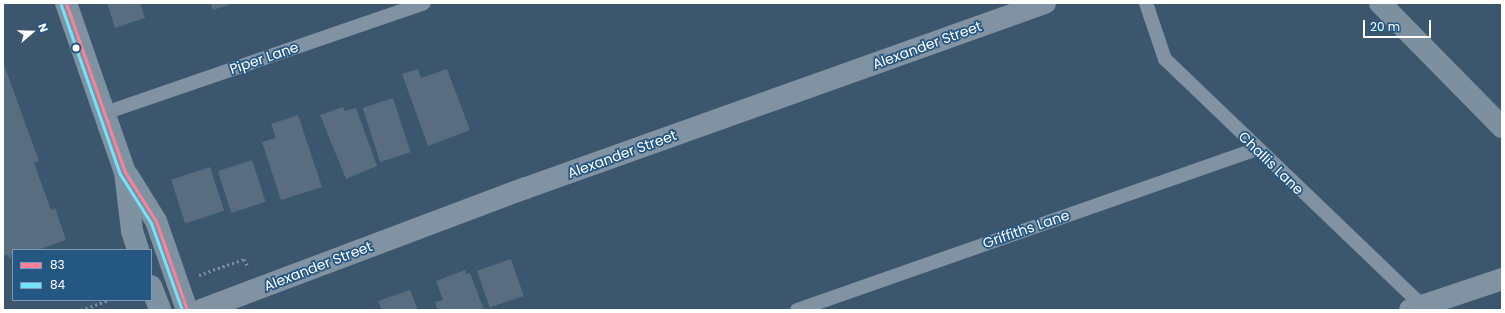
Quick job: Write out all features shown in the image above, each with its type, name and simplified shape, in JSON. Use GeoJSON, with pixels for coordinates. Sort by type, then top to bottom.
{"type":"FeatureCollection","features":[{"type":"Feature","properties":{"kind":"main road"},"geometry":{"type":"LineString","coordinates":[[66,3],[125,172],[132,232],[138,249]]}},
{"type":"Feature","properties":{"kind":"main road"},"geometry":{"type":"LineString","coordinates":[[1380,3],[1502,127]]}},
{"type":"Feature","properties":{"kind":"main road"},"geometry":{"type":"LineString","coordinates":[[125,172],[156,221],[187,310]]}},
{"type":"Feature","properties":{"kind":"main road"},"geometry":{"type":"LineString","coordinates":[[152,289],[160,310]]}},
{"type":"Feature","properties":{"kind":"street","name":"Alexander Street"},"geometry":{"type":"LineString","coordinates":[[201,310],[526,188],[1045,3]]}},
{"type":"Feature","properties":{"kind":"street"},"geometry":{"type":"LineString","coordinates":[[1420,308],[1502,279]]}},
{"type":"Feature","properties":{"kind":"lane","name":"Piper Lane"},"geometry":{"type":"LineString","coordinates":[[105,113],[424,3]]}},
{"type":"Feature","properties":{"kind":"lane","name":"Challis Lane"},"geometry":{"type":"LineString","coordinates":[[1146,3],[1165,59],[1420,308]]}},
{"type":"Feature","properties":{"kind":"lane","name":"Griffiths Lane"},"geometry":{"type":"LineString","coordinates":[[797,310],[1256,149]]}},
{"type":"Feature","properties":{"kind":"path"},"geometry":{"type":"LineString","coordinates":[[196,276],[244,260],[249,264],[248,270]]}},
{"type":"Feature","properties":{"kind":"path"},"geometry":{"type":"LineString","coordinates":[[80,310],[106,301]]}},
{"type":"Feature","properties":{"kind":"building"},"geometry":{"type":"Polygon","coordinates":[[[107,3],[140,3],[145,18],[115,28],[107,3]]]}},
{"type":"Feature","properties":{"kind":"building"},"geometry":{"type":"Polygon","coordinates":[[[210,3],[234,3],[213,10],[210,3]]]}},
{"type":"Feature","properties":{"kind":"building"},"geometry":{"type":"Polygon","coordinates":[[[3,62],[39,161],[34,163],[51,210],[55,208],[66,240],[40,249],[12,249],[10,260],[8,255],[3,256],[3,62]]]}},
{"type":"Feature","properties":{"kind":"building"},"geometry":{"type":"Polygon","coordinates":[[[418,69],[421,78],[447,69],[470,130],[428,146],[402,74],[418,69]]]}},
{"type":"Feature","properties":{"kind":"building"},"geometry":{"type":"Polygon","coordinates":[[[393,98],[411,152],[380,162],[363,108],[393,98]]]}},
{"type":"Feature","properties":{"kind":"building"},"geometry":{"type":"Polygon","coordinates":[[[343,107],[345,111],[356,108],[377,166],[346,179],[320,115],[343,107]]]}},
{"type":"Feature","properties":{"kind":"building"},"geometry":{"type":"Polygon","coordinates":[[[298,115],[322,187],[281,200],[262,142],[276,138],[271,124],[298,115]]]}},
{"type":"Feature","properties":{"kind":"building"},"geometry":{"type":"Polygon","coordinates":[[[252,160],[266,202],[231,213],[218,171],[252,160]]]}},
{"type":"Feature","properties":{"kind":"building"},"geometry":{"type":"Polygon","coordinates":[[[210,167],[224,211],[185,223],[171,180],[210,167]]]}},
{"type":"Feature","properties":{"kind":"building"},"geometry":{"type":"Polygon","coordinates":[[[511,259],[524,296],[490,308],[477,271],[511,259]]]}},
{"type":"Feature","properties":{"kind":"building"},"geometry":{"type":"Polygon","coordinates":[[[465,270],[467,274],[470,273],[484,310],[438,310],[435,302],[443,300],[436,281],[465,270]]]}},
{"type":"Feature","properties":{"kind":"building"},"geometry":{"type":"Polygon","coordinates":[[[410,290],[418,310],[382,310],[378,301],[410,290]]]}},
{"type":"Feature","properties":{"kind":"transit line","name":"83"},"geometry":{"type":"LineString","coordinates":[[66,3],[125,172],[156,221],[187,310]]}},
{"type":"Feature","properties":{"kind":"transit line","name":"84"},"geometry":{"type":"LineString","coordinates":[[61,5],[120,174],[151,223],[182,310]]}}]}
